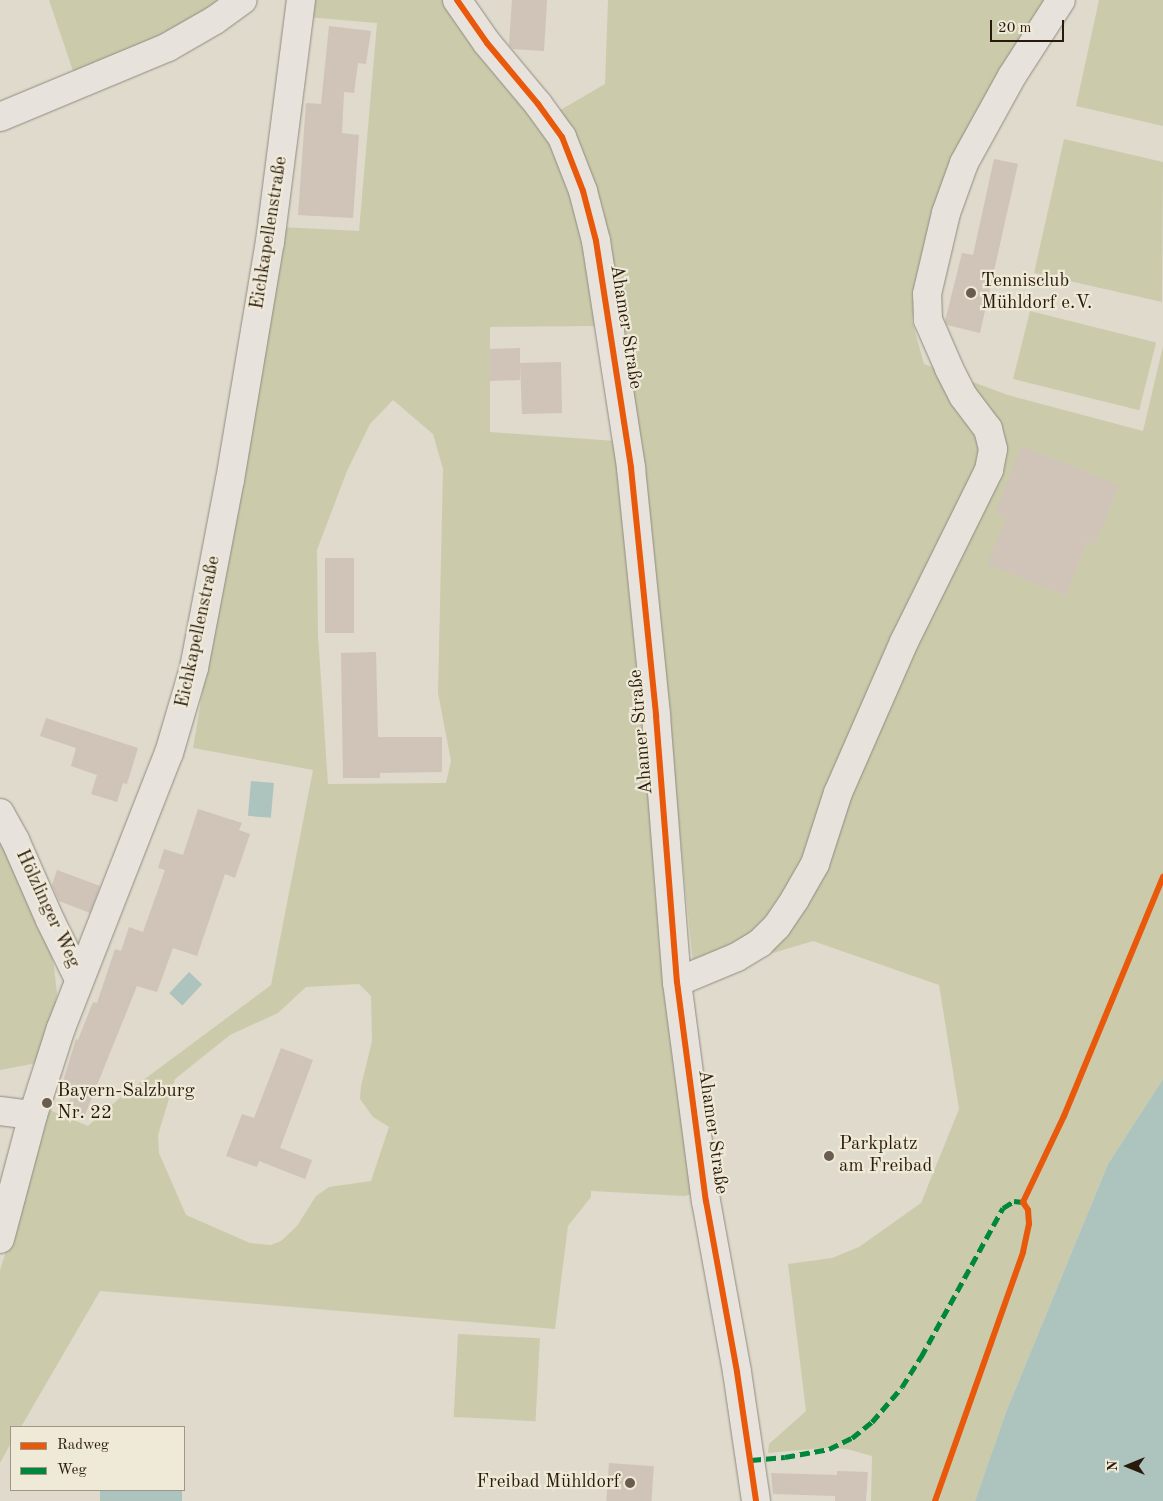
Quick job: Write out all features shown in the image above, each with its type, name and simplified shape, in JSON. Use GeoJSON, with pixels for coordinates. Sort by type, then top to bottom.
{"type":"FeatureCollection","features":[{"type":"Feature","properties":{"kind":"street"},"geometry":{"type":"LineString","coordinates":[[0,117],[168,47],[215,20],[243,0]]}},
{"type":"Feature","properties":{"kind":"street","name":"Eichkapellenstraße"},"geometry":{"type":"LineString","coordinates":[[0,1239],[33,1116],[61,1028],[169,754],[194,668],[230,480],[270,242],[301,0]]}},
{"type":"Feature","properties":{"kind":"street","name":"Ahamer Straße"},"geometry":{"type":"LineString","coordinates":[[456,0],[475,12],[487,43],[538,104],[562,137],[583,191],[596,241],[631,468],[656,716],[677,982],[706,1201],[737,1372],[756,1501]]}},
{"type":"Feature","properties":{"kind":"street"},"geometry":{"type":"LineString","coordinates":[[677,982],[737,957],[760,942],[777,926],[795,899],[816,864],[838,793],[904,642],[989,470],[992,449],[988,429],[963,396],[949,368],[928,320],[927,294],[946,213],[964,163],[1012,76],[1061,0]]}},
{"type":"Feature","properties":{"kind":"street","name":"Hölzlinger Weg"},"geometry":{"type":"LineString","coordinates":[[0,813],[15,840],[79,979]]}},
{"type":"Feature","properties":{"kind":"street"},"geometry":{"type":"LineString","coordinates":[[0,1112],[33,1116]]}},
{"type":"Feature","properties":{"kind":"green space"},"geometry":{"type":"Polygon","coordinates":[[[49,0],[234,0],[76,80],[49,0]]]}},
{"type":"Feature","properties":{"kind":"green space"},"geometry":{"type":"Polygon","coordinates":[[[308,0],[445,0],[480,56],[529,115],[558,155],[587,243],[597,326],[490,327],[490,432],[616,441],[691,1194],[685,1196],[591,1191],[591,1197],[568,1226],[555,1329],[100,1291],[22,1426],[10,1426],[10,1445],[0,1463],[0,1270],[42,1137],[47,1109],[88,1126],[122,1096],[271,985],[313,770],[193,748],[281,227],[359,231],[377,23],[306,17],[308,0]],[[393,400],[370,424],[347,471],[317,550],[318,635],[328,784],[446,783],[451,761],[438,693],[443,469],[433,434],[393,400]],[[359,984],[306,987],[278,1013],[230,1035],[175,1079],[158,1135],[159,1153],[186,1215],[250,1243],[271,1245],[281,1241],[297,1226],[316,1196],[329,1187],[371,1181],[389,1127],[373,1117],[360,1099],[361,1086],[372,1041],[371,996],[359,984]]]}},
{"type":"Feature","properties":{"kind":"green space"},"geometry":{"type":"Polygon","coordinates":[[[608,0],[1050,0],[930,237],[912,320],[924,364],[1008,395],[1143,431],[1163,346],[1163,1079],[1108,1164],[1006,1412],[975,1501],[871,1501],[872,1456],[847,1449],[822,1448],[768,1453],[769,1444],[806,1411],[788,1264],[832,1258],[859,1247],[921,1203],[959,1109],[939,985],[813,941],[749,960],[695,983],[643,478],[557,112],[605,84],[608,0]]]}},
{"type":"Feature","properties":{"kind":"green space"},"geometry":{"type":"Polygon","coordinates":[[[1099,0],[1163,0],[1163,126],[1076,106],[1099,0]]]}},
{"type":"Feature","properties":{"kind":"green space"},"geometry":{"type":"Polygon","coordinates":[[[1064,139],[1163,162],[1162,302],[1034,273],[1064,139]]]}},
{"type":"Feature","properties":{"kind":"green space"},"geometry":{"type":"Polygon","coordinates":[[[1030,311],[1156,342],[1139,410],[1013,379],[1030,311]]]}},
{"type":"Feature","properties":{"kind":"green space"},"geometry":{"type":"Polygon","coordinates":[[[0,823],[44,926],[54,966],[57,994],[53,1019],[37,1063],[0,1070],[0,823]]]}},
{"type":"Feature","properties":{"kind":"green space"},"geometry":{"type":"Polygon","coordinates":[[[458,1334],[540,1338],[536,1421],[454,1417],[458,1334]]]}},
{"type":"Feature","properties":{"kind":"water"},"geometry":{"type":"Polygon","coordinates":[[[251,781],[274,783],[271,818],[248,816],[251,781]]]}},
{"type":"Feature","properties":{"kind":"water"},"geometry":{"type":"Polygon","coordinates":[[[189,972],[202,984],[182,1005],[169,993],[189,972]]]}},
{"type":"Feature","properties":{"kind":"water"},"geometry":{"type":"Polygon","coordinates":[[[1163,1079],[1163,1501],[975,1501],[1006,1412],[1108,1164],[1163,1079]]]}},
{"type":"Feature","properties":{"kind":"water"},"geometry":{"type":"Polygon","coordinates":[[[100,1491],[182,1491],[182,1501],[100,1501],[100,1491]]]}},
{"type":"Feature","properties":{"kind":"building"},"geometry":{"type":"Polygon","coordinates":[[[512,0],[547,0],[544,51],[513,49],[509,45],[512,0]]]}},
{"type":"Feature","properties":{"kind":"building"},"geometry":{"type":"Polygon","coordinates":[[[329,26],[371,31],[366,64],[358,63],[354,93],[344,92],[342,133],[359,135],[353,218],[298,215],[306,103],[321,104],[329,26]]]}},
{"type":"Feature","properties":{"kind":"building"},"geometry":{"type":"Polygon","coordinates":[[[994,159],[1018,164],[980,333],[947,325],[945,321],[962,253],[973,255],[994,159]]]}},
{"type":"Feature","properties":{"kind":"building"},"geometry":{"type":"Polygon","coordinates":[[[520,348],[520,380],[490,381],[490,349],[520,348]]]}},
{"type":"Feature","properties":{"kind":"building"},"geometry":{"type":"Polygon","coordinates":[[[561,362],[562,413],[522,414],[520,363],[561,362]]]}},
{"type":"Feature","properties":{"kind":"building"},"geometry":{"type":"Polygon","coordinates":[[[1021,446],[1119,485],[1095,545],[1087,541],[1066,596],[987,564],[1006,517],[995,513],[1021,446]]]}},
{"type":"Feature","properties":{"kind":"building"},"geometry":{"type":"Polygon","coordinates":[[[325,558],[354,558],[354,633],[325,633],[325,558]]]}},
{"type":"Feature","properties":{"kind":"building"},"geometry":{"type":"Polygon","coordinates":[[[376,652],[378,737],[442,737],[442,772],[380,773],[380,778],[343,778],[341,653],[376,652]]]}},
{"type":"Feature","properties":{"kind":"building"},"geometry":{"type":"Polygon","coordinates":[[[46,718],[138,748],[127,784],[123,783],[117,802],[91,794],[97,775],[71,766],[76,748],[40,736],[46,718]]]}},
{"type":"Feature","properties":{"kind":"building"},"geometry":{"type":"Polygon","coordinates":[[[198,809],[242,823],[239,830],[250,834],[235,878],[225,874],[197,956],[173,948],[157,992],[137,986],[83,1120],[64,1111],[75,1089],[62,1084],[76,1039],[78,1040],[93,1002],[97,1003],[115,949],[121,951],[129,927],[143,932],[165,870],[158,868],[164,849],[183,855],[198,809]]]}},
{"type":"Feature","properties":{"kind":"building"},"geometry":{"type":"Polygon","coordinates":[[[57,870],[100,886],[90,913],[59,901],[52,885],[57,870]]]}},
{"type":"Feature","properties":{"kind":"building"},"geometry":{"type":"Polygon","coordinates":[[[281,1048],[313,1060],[280,1148],[312,1160],[305,1179],[259,1161],[257,1167],[226,1156],[242,1114],[254,1118],[281,1048]]]}},
{"type":"Feature","properties":{"kind":"building","name":"Freibad Mühldorf"},"geometry":{"type":"Polygon","coordinates":[[[609,1463],[654,1466],[651,1501],[606,1501],[609,1463]]]}},
{"type":"Feature","properties":{"kind":"building"},"geometry":{"type":"Polygon","coordinates":[[[837,1471],[868,1472],[866,1501],[835,1501],[835,1496],[773,1494],[771,1473],[837,1475],[837,1471]]]}},
{"type":"Feature","properties":{"kind":"marked path"},"geometry":{"type":"LineString","coordinates":[[751,1460],[785,1457],[829,1449],[852,1438],[872,1422],[902,1387],[921,1357],[1003,1208],[1014,1201],[1023,1202],[1025,1205]]}},
{"type":"Feature","properties":{"kind":"cycle path"},"geometry":{"type":"LineString","coordinates":[[457,0],[487,43],[538,104],[562,137],[583,191],[596,241],[631,468],[656,716],[677,982],[706,1201],[737,1372],[756,1501]]}},
{"type":"Feature","properties":{"kind":"cycle path"},"geometry":{"type":"LineString","coordinates":[[935,1501],[1023,1252],[1029,1224],[1028,1210],[1023,1202],[1064,1116],[1163,877]]}},
{"type":"Feature","properties":{"kind":"place","name":"Tennisclub Mühldorf e.V."},"geometry":{"type":"Point","coordinates":[971,293]}},
{"type":"Feature","properties":{"kind":"place","name":"Bayern-Salzburg Nr. 22"},"geometry":{"type":"Point","coordinates":[47,1103]}},
{"type":"Feature","properties":{"kind":"place","name":"Parkplatz am Freibad"},"geometry":{"type":"Point","coordinates":[829,1156]}},
{"type":"Feature","properties":{"kind":"place","name":"Freibad Mühldorf"},"geometry":{"type":"Point","coordinates":[630,1483]}}]}
